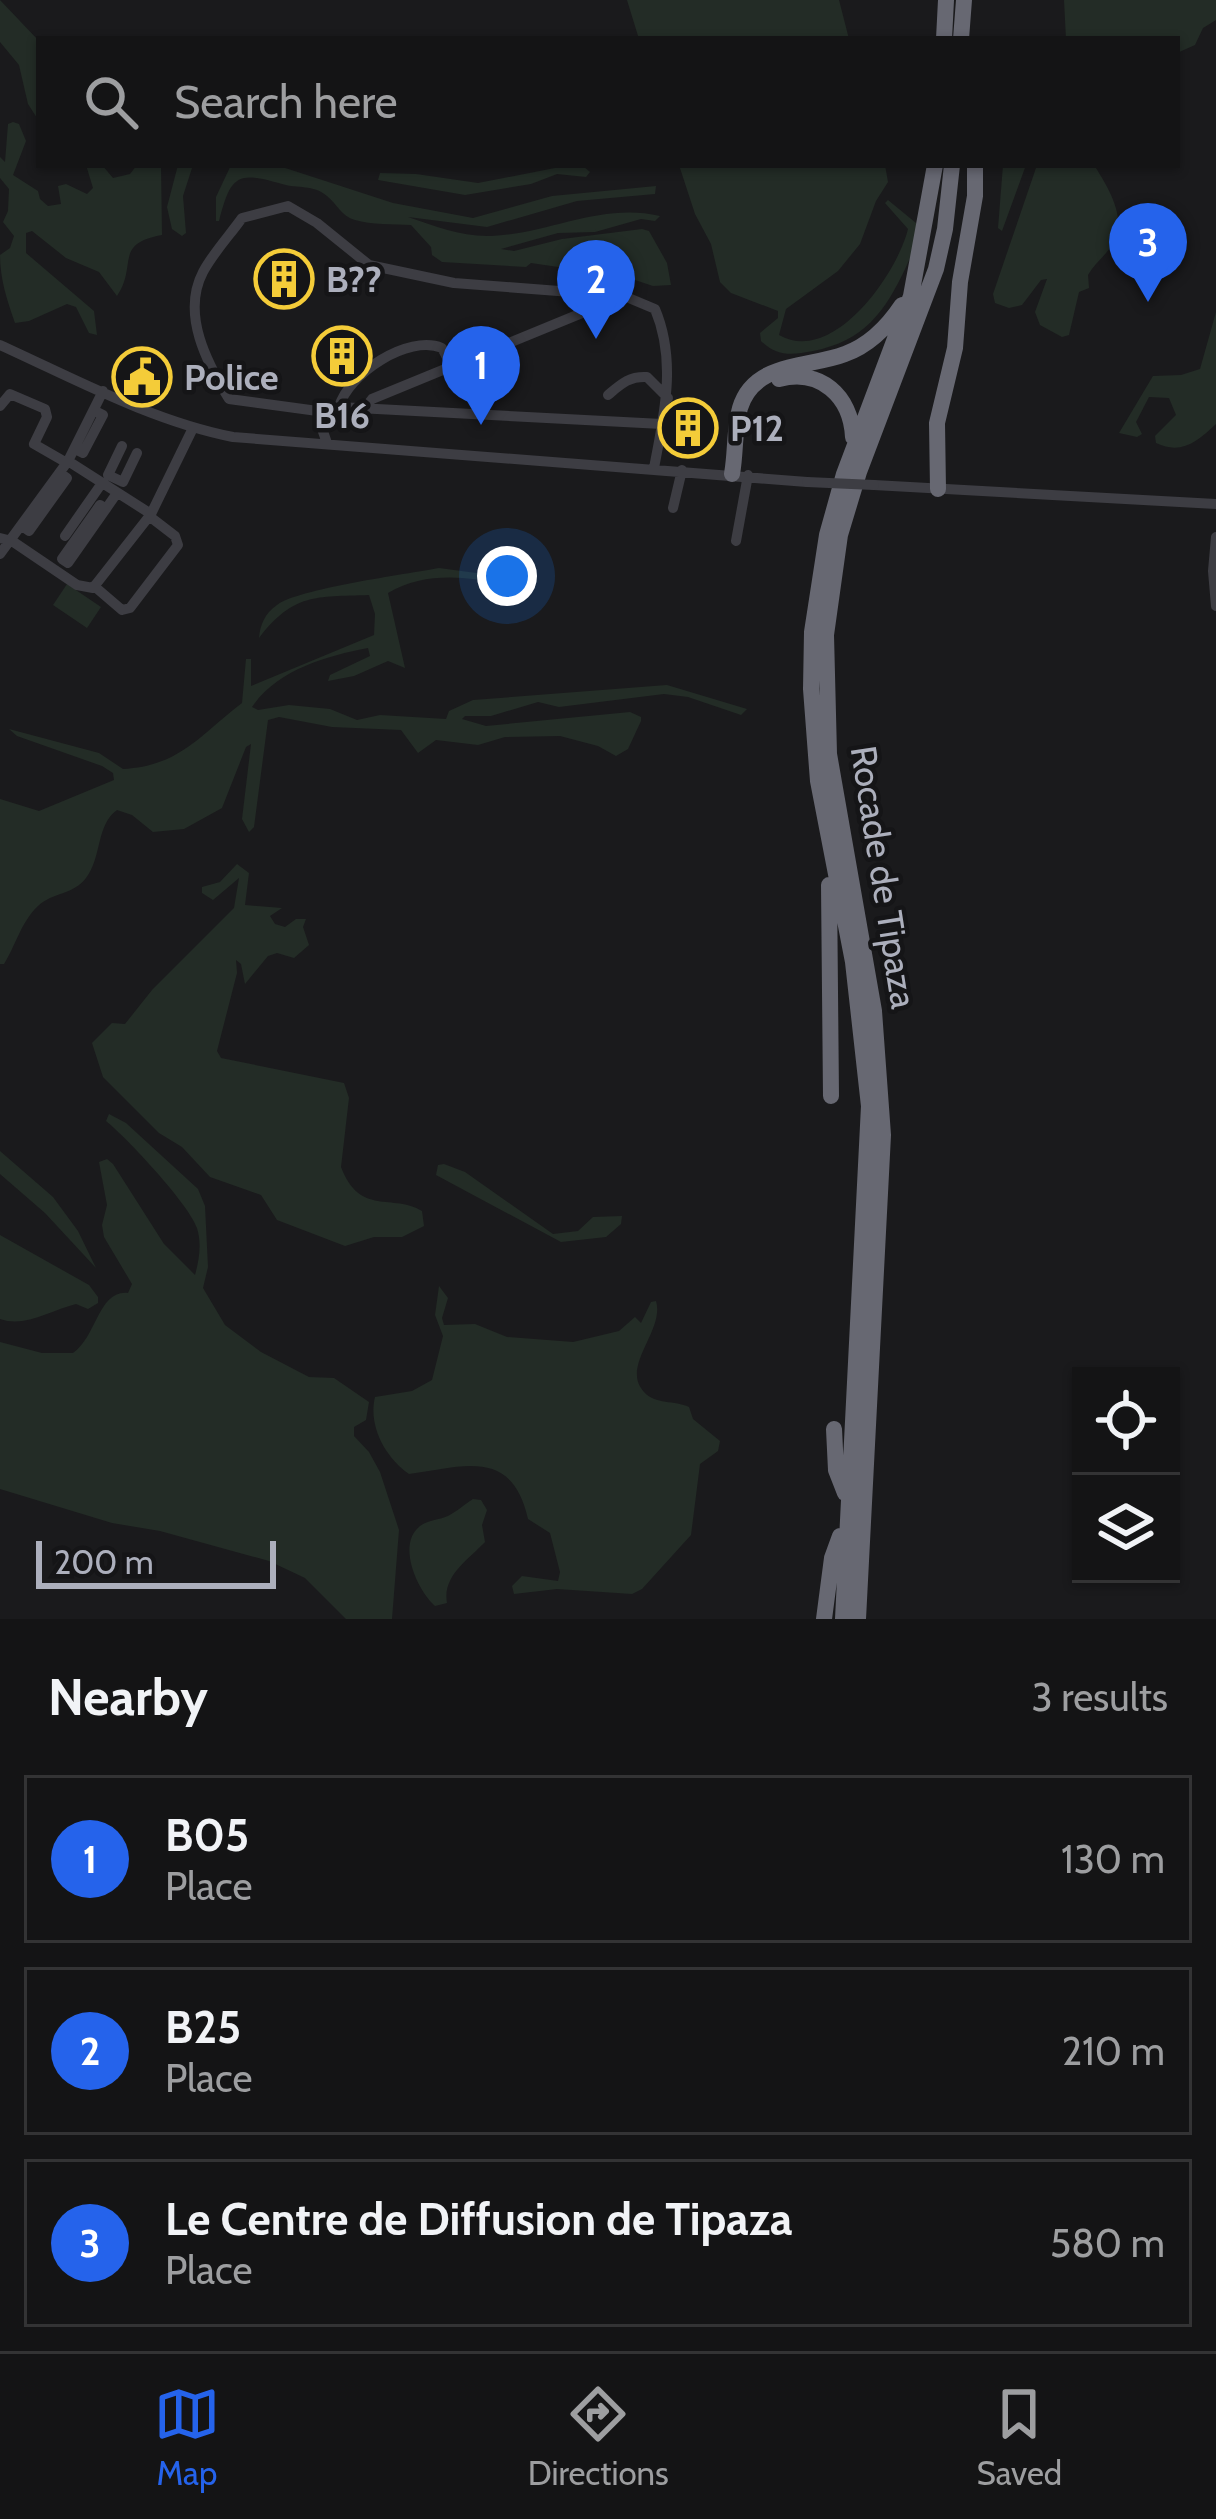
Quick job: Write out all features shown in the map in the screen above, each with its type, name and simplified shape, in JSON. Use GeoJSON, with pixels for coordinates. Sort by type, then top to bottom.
{"type":"FeatureCollection","features":[{"type":"Feature","properties":{"kind":"highway"},"geometry":{"type":"LineString","coordinates":[[944,36],[946,0]]}},
{"type":"Feature","properties":{"kind":"highway"},"geometry":{"type":"LineString","coordinates":[[961,36],[964,0]]}},
{"type":"Feature","properties":{"kind":"highway","name":"Rocade de Tipaza"},"geometry":{"type":"LineString","coordinates":[[855,1617],[846,1525],[868,1106],[855,979],[814,734],[812,632],[826,535],[919,266],[935,168]]}},
{"type":"Feature","properties":{"kind":"highway","name":"Rocade de Tipaza"},"geometry":{"type":"LineString","coordinates":[[855,1617],[883,1135],[874,1011],[829,754],[826,635],[840,535],[935,269],[952,168]]}},
{"type":"Feature","properties":{"kind":"highway"},"geometry":{"type":"LineString","coordinates":[[938,489],[937,423],[955,348],[960,282],[975,196],[974,168]]}},
{"type":"Feature","properties":{"kind":"highway"},"geometry":{"type":"LineString","coordinates":[[741,475],[740,407],[757,382],[786,367],[834,358],[864,344],[891,322],[919,266]]}},
{"type":"Feature","properties":{"kind":"highway"},"geometry":{"type":"LineString","coordinates":[[741,475],[751,406],[769,384],[799,376],[827,385],[848,407],[853,434],[844,474]]}},
{"type":"Feature","properties":{"kind":"highway"},"geometry":{"type":"LineString","coordinates":[[830,842],[832,1096]]}},
{"type":"Feature","properties":{"kind":"highway"},"geometry":{"type":"LineString","coordinates":[[834,1429],[836,1470],[848,1498]]}},
{"type":"Feature","properties":{"kind":"highway"},"geometry":{"type":"LineString","coordinates":[[824,1619],[832,1558],[846,1525]]}},
{"type":"Feature","properties":{"kind":"street"},"geometry":{"type":"LineString","coordinates":[[654,468],[668,398],[664,331],[655,309],[624,296],[454,283],[369,266],[317,223],[288,206],[242,218],[201,275],[194,312],[208,364],[229,399],[326,412],[339,407],[662,424]]}},
{"type":"Feature","properties":{"kind":"street"},"geometry":{"type":"LineString","coordinates":[[364,409],[372,399],[624,296]]}},
{"type":"Feature","properties":{"kind":"street"},"geometry":{"type":"LineString","coordinates":[[339,407],[341,398],[367,370],[384,357],[417,344],[429,342],[442,348],[452,368]]}},
{"type":"Feature","properties":{"kind":"street"},"geometry":{"type":"LineString","coordinates":[[0,345],[193,428],[255,440],[807,482],[1216,504]]}},
{"type":"Feature","properties":{"kind":"street"},"geometry":{"type":"LineString","coordinates":[[608,394],[638,376],[647,377],[668,398]]}},
{"type":"Feature","properties":{"kind":"street"},"geometry":{"type":"LineString","coordinates":[[0,554],[6,539],[22,526],[65,466],[103,391]]}},
{"type":"Feature","properties":{"kind":"street"},"geometry":{"type":"LineString","coordinates":[[0,406],[16,394],[45,409],[34,444],[65,466],[111,486],[176,536],[177,547],[128,610],[95,586],[6,539]]}},
{"type":"Feature","properties":{"kind":"street"},"geometry":{"type":"LineString","coordinates":[[326,412],[320,423],[327,443]]}},
{"type":"Feature","properties":{"kind":"street"},"geometry":{"type":"LineString","coordinates":[[95,586],[150,515],[193,428]]}},
{"type":"Feature","properties":{"kind":"street"},"geometry":{"type":"LineString","coordinates":[[106,509],[100,505],[62,559],[68,562],[106,509],[111,486],[108,475],[122,446]]}},
{"type":"Feature","properties":{"kind":"street"},"geometry":{"type":"LineString","coordinates":[[65,536],[111,486],[123,482],[137,453]]}},
{"type":"Feature","properties":{"kind":"street"},"geometry":{"type":"LineString","coordinates":[[674,508],[682,470]]}},
{"type":"Feature","properties":{"kind":"street"},"geometry":{"type":"LineString","coordinates":[[736,541],[741,475]]}},
{"type":"Feature","properties":{"kind":"street"},"geometry":{"type":"LineString","coordinates":[[1216,537],[1216,606]]}},
{"type":"Feature","properties":{"kind":"shaded area"},"geometry":{"type":"Polygon","coordinates":[[[0,0],[36,38],[36,116],[28,104],[19,65],[0,42],[0,0]]]}},
{"type":"Feature","properties":{"kind":"shaded area"},"geometry":{"type":"Polygon","coordinates":[[[627,0],[839,0],[848,36],[638,36],[627,0]]]}},
{"type":"Feature","properties":{"kind":"shaded area"},"geometry":{"type":"Polygon","coordinates":[[[1064,0],[1216,0],[1216,20],[1203,28],[1195,45],[1180,52],[1180,36],[1066,36],[1064,0]]]}},
{"type":"Feature","properties":{"kind":"shaded area"},"geometry":{"type":"Polygon","coordinates":[[[8,124],[19,124],[26,141],[13,175],[38,191],[48,206],[61,204],[58,186],[66,184],[87,194],[93,188],[87,168],[105,168],[113,178],[135,168],[161,168],[162,235],[132,250],[117,296],[99,272],[66,258],[32,231],[26,233],[26,253],[94,311],[97,335],[89,333],[76,307],[67,304],[15,323],[0,255],[10,248],[14,236],[3,222],[9,189],[0,178],[8,124]]]}},
{"type":"Feature","properties":{"kind":"shaded area"},"geometry":{"type":"Polygon","coordinates":[[[177,168],[192,168],[183,196],[186,233],[182,236],[172,229],[167,207],[177,168]]]}},
{"type":"Feature","properties":{"kind":"shaded area"},"geometry":{"type":"Polygon","coordinates":[[[230,168],[285,168],[393,203],[473,218],[552,196],[656,186],[655,194],[577,201],[487,227],[408,217],[459,233],[491,236],[617,213],[660,216],[655,221],[641,219],[595,232],[558,233],[501,249],[514,251],[562,239],[642,229],[649,231],[667,263],[671,285],[653,286],[626,277],[531,263],[526,267],[442,262],[411,225],[355,220],[316,190],[255,178],[238,180],[232,186],[219,221],[216,197],[230,168]]]}},
{"type":"Feature","properties":{"kind":"shaded area"},"geometry":{"type":"Polygon","coordinates":[[[555,168],[590,172],[586,177],[557,174],[531,184],[465,195],[378,180],[380,173],[416,174],[478,183],[555,168]]]}},
{"type":"Feature","properties":{"kind":"shaded area"},"geometry":{"type":"Polygon","coordinates":[[[680,168],[886,168],[888,182],[860,244],[838,271],[786,309],[779,335],[800,341],[820,338],[841,327],[860,311],[891,269],[908,229],[885,203],[888,200],[916,223],[917,235],[898,283],[871,322],[846,340],[792,354],[761,341],[760,333],[778,318],[778,311],[731,293],[720,282],[711,244],[680,168]]]}},
{"type":"Feature","properties":{"kind":"shaded area"},"geometry":{"type":"Polygon","coordinates":[[[1003,168],[1025,168],[1002,231],[998,228],[1003,168]]]}},
{"type":"Feature","properties":{"kind":"shaded area"},"geometry":{"type":"Polygon","coordinates":[[[1036,168],[1096,168],[1117,215],[1117,235],[1088,275],[1089,288],[1079,292],[1069,335],[1062,337],[1040,325],[1035,312],[1047,279],[1041,280],[1022,305],[1009,308],[995,303],[993,294],[1036,168]]]}},
{"type":"Feature","properties":{"kind":"shaded area"},"geometry":{"type":"Polygon","coordinates":[[[1216,312],[1216,424],[1188,445],[1173,448],[1156,443],[1155,436],[1176,415],[1169,398],[1149,397],[1136,422],[1142,434],[1119,433],[1153,376],[1200,369],[1216,312]]]}},
{"type":"Feature","properties":{"kind":"shaded area"},"geometry":{"type":"Polygon","coordinates":[[[439,568],[499,576],[501,583],[443,578],[401,586],[388,593],[405,668],[388,661],[328,681],[330,675],[370,656],[368,648],[336,655],[289,674],[252,707],[330,709],[357,720],[380,715],[446,719],[449,711],[473,700],[667,685],[747,709],[741,715],[664,694],[559,707],[538,702],[462,719],[486,726],[630,712],[641,717],[628,749],[616,756],[560,736],[505,737],[478,745],[436,740],[418,753],[401,730],[332,727],[279,717],[268,720],[254,827],[249,832],[242,819],[251,744],[222,808],[184,829],[153,832],[132,815],[117,810],[110,816],[86,878],[32,912],[0,964],[0,799],[39,811],[114,780],[113,773],[102,766],[9,729],[99,753],[123,769],[160,762],[188,747],[242,703],[246,659],[251,659],[251,686],[374,635],[369,595],[307,600],[283,613],[259,638],[264,620],[277,605],[329,588],[439,568]]]}},
{"type":"Feature","properties":{"kind":"shaded area"},"geometry":{"type":"Polygon","coordinates":[[[67,584],[101,607],[87,628],[53,605],[67,584]]]}},
{"type":"Feature","properties":{"kind":"shaded area"},"geometry":{"type":"Polygon","coordinates":[[[237,864],[249,873],[245,905],[282,908],[270,916],[285,927],[306,919],[303,927],[309,945],[294,958],[277,953],[268,956],[245,984],[236,960],[237,973],[217,1051],[221,1058],[344,1083],[349,1098],[341,1167],[349,1183],[367,1198],[422,1211],[424,1226],[402,1237],[374,1237],[345,1246],[277,1220],[261,1195],[210,1177],[103,1077],[92,1043],[112,1023],[125,1024],[152,990],[234,908],[239,878],[213,900],[202,893],[202,887],[220,882],[237,864]]]}},
{"type":"Feature","properties":{"kind":"shaded area"},"geometry":{"type":"Polygon","coordinates":[[[109,1114],[126,1123],[198,1189],[205,1206],[208,1267],[203,1288],[225,1325],[261,1352],[309,1377],[334,1378],[369,1402],[366,1420],[354,1427],[354,1436],[380,1472],[399,1530],[392,1619],[346,1619],[305,1578],[269,1561],[112,1523],[0,1489],[0,1342],[42,1353],[73,1353],[104,1306],[118,1294],[128,1293],[132,1284],[104,1237],[107,1205],[99,1162],[107,1159],[113,1164],[164,1244],[195,1275],[199,1240],[192,1217],[156,1171],[106,1121],[109,1114]]]}},
{"type":"Feature","properties":{"kind":"shaded area"},"geometry":{"type":"Polygon","coordinates":[[[0,1151],[53,1197],[78,1231],[96,1268],[45,1213],[0,1174],[0,1151]]]}},
{"type":"Feature","properties":{"kind":"shaded area"},"geometry":{"type":"Polygon","coordinates":[[[438,1165],[465,1172],[553,1234],[578,1231],[593,1217],[622,1216],[621,1224],[606,1237],[561,1242],[436,1175],[438,1165]]]}},
{"type":"Feature","properties":{"kind":"shaded area"},"geometry":{"type":"Polygon","coordinates":[[[0,1235],[89,1285],[98,1303],[88,1309],[76,1304],[28,1320],[0,1319],[0,1235]]]}},
{"type":"Feature","properties":{"kind":"shaded area"},"geometry":{"type":"Polygon","coordinates":[[[439,1286],[448,1298],[444,1325],[475,1324],[507,1337],[573,1342],[619,1331],[635,1317],[641,1323],[656,1301],[655,1324],[640,1360],[638,1382],[654,1399],[689,1407],[693,1419],[720,1441],[718,1451],[700,1464],[691,1535],[642,1589],[632,1594],[557,1589],[514,1594],[512,1586],[522,1576],[558,1581],[560,1572],[550,1533],[528,1519],[510,1481],[483,1467],[409,1474],[386,1450],[376,1430],[375,1397],[412,1391],[432,1380],[443,1336],[435,1315],[439,1286]]]}},
{"type":"Feature","properties":{"kind":"shaded area"},"geometry":{"type":"Polygon","coordinates":[[[473,1499],[481,1500],[487,1510],[482,1525],[485,1542],[452,1577],[447,1603],[435,1606],[412,1568],[413,1534],[473,1499]]]}},
{"type":"Feature","properties":{"kind":"place","name":"B??"},"geometry":{"type":"Point","coordinates":[284,279]}},
{"type":"Feature","properties":{"kind":"place","name":"Le Centre de Diffusion de Tipaza"},"geometry":{"type":"Point","coordinates":[1148,302]}},
{"type":"Feature","properties":{"kind":"place","name":"B25"},"geometry":{"type":"Point","coordinates":[596,339]}},
{"type":"Feature","properties":{"kind":"place","name":"B16"},"geometry":{"type":"Point","coordinates":[342,356]}},
{"type":"Feature","properties":{"kind":"place","name":"Police"},"geometry":{"type":"Point","coordinates":[142,377]}},
{"type":"Feature","properties":{"kind":"place","name":"B05"},"geometry":{"type":"Point","coordinates":[481,425]}},
{"type":"Feature","properties":{"kind":"place","name":"P12"},"geometry":{"type":"Point","coordinates":[688,428]}}]}
